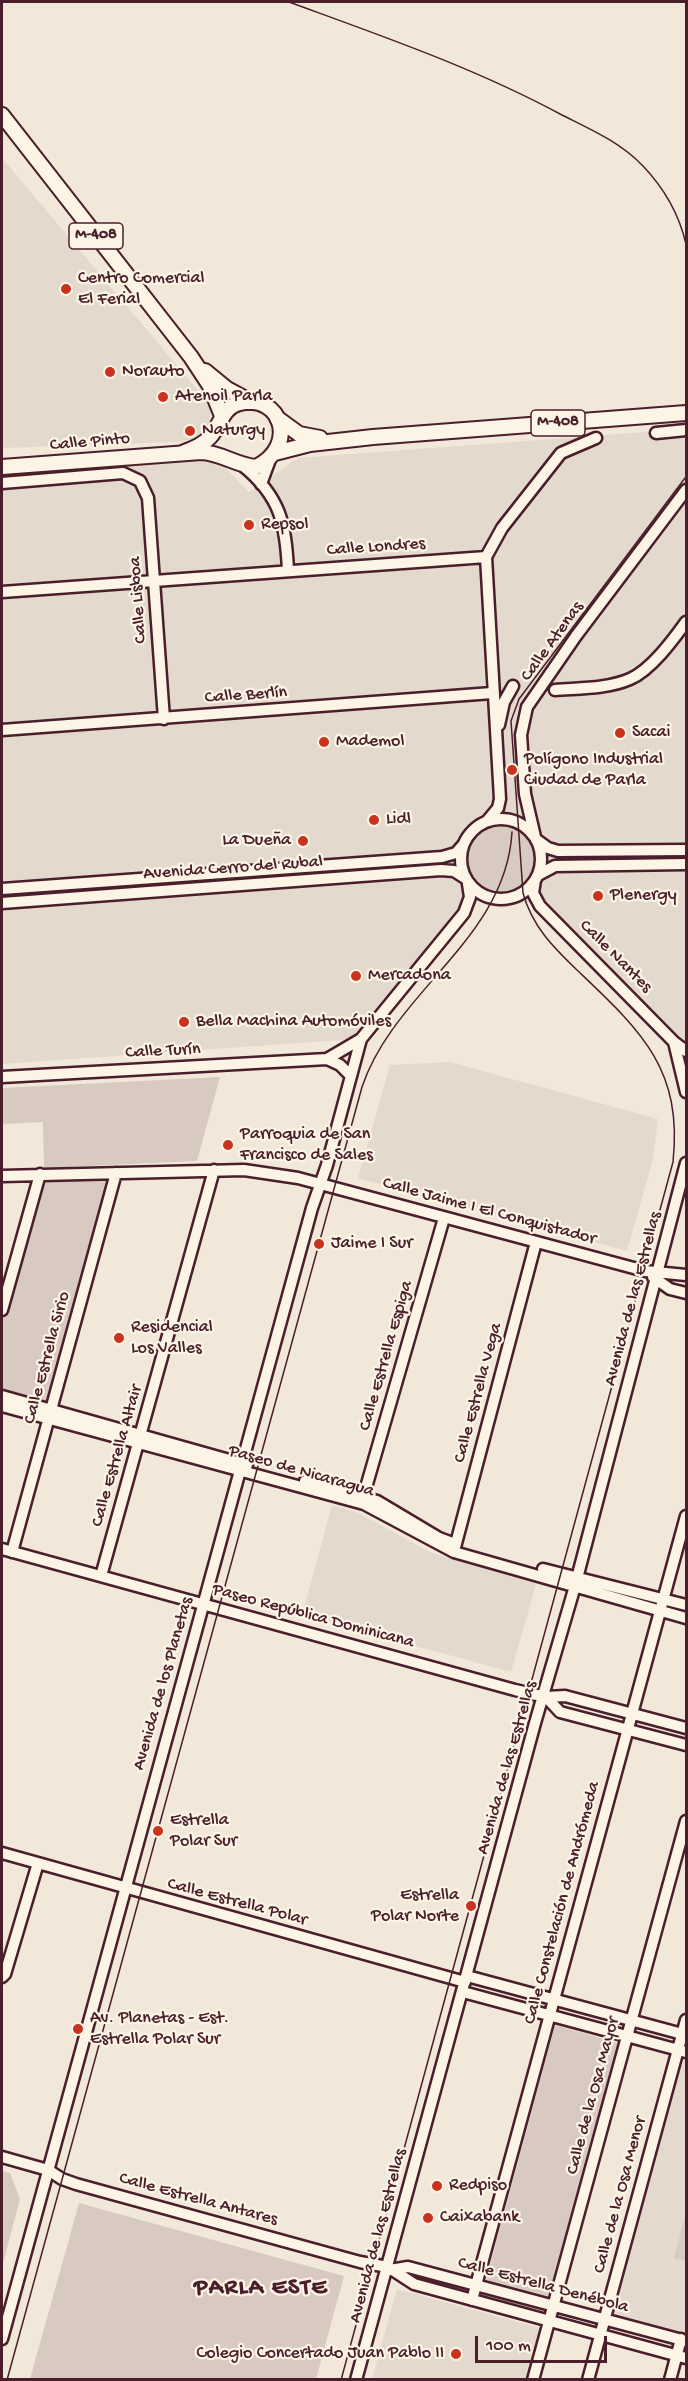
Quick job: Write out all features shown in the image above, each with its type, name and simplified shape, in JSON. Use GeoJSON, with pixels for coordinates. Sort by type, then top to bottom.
{"type":"FeatureCollection","features":[{"type":"Feature","properties":{"kind":"main road","name":"M-408"},"geometry":{"type":"LineString","coordinates":[[2,115],[191,357],[210,386],[219,422],[217,438],[226,457]]}},
{"type":"Feature","properties":{"kind":"main road","name":"M-408"},"geometry":{"type":"LineString","coordinates":[[191,357],[227,389],[250,402],[263,405],[288,429],[311,438],[374,437]]}},
{"type":"Feature","properties":{"kind":"main road"},"geometry":{"type":"LineString","coordinates":[[182,453],[200,446],[230,407],[250,402]]}},
{"type":"Feature","properties":{"kind":"main road","name":"M-408"},"geometry":{"type":"LineString","coordinates":[[243,466],[256,467],[273,455],[310,444],[687,413]]}},
{"type":"Feature","properties":{"kind":"main road"},"geometry":{"type":"LineString","coordinates":[[273,455],[281,440],[277,418]]}},
{"type":"Feature","properties":{"kind":"main road","name":"Calle Pinto"},"geometry":{"type":"LineString","coordinates":[[2,467],[182,453],[214,453],[226,457]]}},
{"type":"Feature","properties":{"kind":"main road"},"geometry":{"type":"LineString","coordinates":[[226,457],[243,466]]}},
{"type":"Feature","properties":{"kind":"street"},"geometry":{"type":"LineString","coordinates":[[656,433],[687,430]]}},
{"type":"Feature","properties":{"kind":"street"},"geometry":{"type":"LineString","coordinates":[[596,438],[561,453],[502,528],[486,557],[499,804],[488,820],[477,826],[463,845],[461,858],[466,879],[481,894],[507,899],[523,893],[536,878],[555,866],[687,864]]}},
{"type":"Feature","properties":{"kind":"street"},"geometry":{"type":"LineString","coordinates":[[261,484],[273,455]]}},
{"type":"Feature","properties":{"kind":"street"},"geometry":{"type":"LineString","coordinates":[[243,466],[261,484],[282,515],[287,533],[288,571]]}},
{"type":"Feature","properties":{"kind":"street","name":"Calle Lisboa"},"geometry":{"type":"LineString","coordinates":[[2,483],[123,473],[140,481],[148,498],[164,719]]}},
{"type":"Feature","properties":{"kind":"street","name":"Calle Atenas"},"geometry":{"type":"LineString","coordinates":[[536,838],[525,794],[521,735],[525,713],[547,675],[687,490]]}},
{"type":"Feature","properties":{"kind":"street","name":"Calle Londres"},"geometry":{"type":"LineString","coordinates":[[2,592],[486,557]]}},
{"type":"Feature","properties":{"kind":"street"},"geometry":{"type":"LineString","coordinates":[[537,691],[597,687],[631,679],[665,650],[687,622]]}},
{"type":"Feature","properties":{"kind":"street"},"geometry":{"type":"LineString","coordinates":[[547,675],[548,682],[555,690]]}},
{"type":"Feature","properties":{"kind":"street","name":"Calle Atenas"},"geometry":{"type":"LineString","coordinates":[[497,736],[504,702],[513,686]]}},
{"type":"Feature","properties":{"kind":"street","name":"Calle Berlín"},"geometry":{"type":"LineString","coordinates":[[2,730],[492,693]]}},
{"type":"Feature","properties":{"kind":"street"},"geometry":{"type":"LineString","coordinates":[[488,820],[517,823],[548,848],[558,851],[687,850]]}},
{"type":"Feature","properties":{"kind":"street"},"geometry":{"type":"LineString","coordinates":[[536,838],[541,856],[536,878]]}},
{"type":"Feature","properties":{"kind":"street","name":"Avenida Cerro del Rubal"},"geometry":{"type":"LineString","coordinates":[[2,888],[442,857],[456,853],[463,845]]}},
{"type":"Feature","properties":{"kind":"street","name":"Avenida Cerro del Rubal"},"geometry":{"type":"LineString","coordinates":[[2,903],[441,870],[454,871],[466,879]]}},
{"type":"Feature","properties":{"kind":"street","name":"Calle Nantes"},"geometry":{"type":"LineString","coordinates":[[536,878],[533,893],[540,906],[674,1042],[687,1051]]}},
{"type":"Feature","properties":{"kind":"street","name":"Calle Turín"},"geometry":{"type":"LineString","coordinates":[[2,1077],[327,1059],[361,1039],[467,909],[470,892],[466,879]]}},
{"type":"Feature","properties":{"kind":"street","name":"Avenida de los Planetas"},"geometry":{"type":"LineString","coordinates":[[2,2339],[308,1219],[321,1184],[361,1039]]}},
{"type":"Feature","properties":{"kind":"street"},"geometry":{"type":"LineString","coordinates":[[674,1042],[687,1092]]}},
{"type":"Feature","properties":{"kind":"street"},"geometry":{"type":"LineString","coordinates":[[327,1059],[340,1065],[351,1076]]}},
{"type":"Feature","properties":{"kind":"street","name":"Avenida de las Estrellas"},"geometry":{"type":"LineString","coordinates":[[356,2379],[389,2268],[687,1163]]}},
{"type":"Feature","properties":{"kind":"street","name":"Calle Estrella Altair"},"geometry":{"type":"LineString","coordinates":[[101,1576],[214,1170]]}},
{"type":"Feature","properties":{"kind":"street","name":"Calle Jaime I El Conquistador"},"geometry":{"type":"LineString","coordinates":[[2,1176],[244,1170],[321,1184],[645,1271],[658,1276],[670,1289],[687,1293]]}},
{"type":"Feature","properties":{"kind":"street","name":"Calle Estrella Sirio"},"geometry":{"type":"LineString","coordinates":[[7,1550],[50,1414],[116,1173]]}},
{"type":"Feature","properties":{"kind":"street"},"geometry":{"type":"LineString","coordinates":[[2,1310],[40,1174]]}},
{"type":"Feature","properties":{"kind":"street","name":"Calle Estrella Espiga"},"geometry":{"type":"LineString","coordinates":[[364,1500],[444,1218]]}},
{"type":"Feature","properties":{"kind":"street","name":"Calle Estrella Vega"},"geometry":{"type":"LineString","coordinates":[[454,1548],[536,1242]]}},
{"type":"Feature","properties":{"kind":"street"},"geometry":{"type":"LineString","coordinates":[[658,1276],[687,1275]]}},
{"type":"Feature","properties":{"kind":"street","name":"Paseo de Nicaragua"},"geometry":{"type":"LineString","coordinates":[[2,1396],[50,1414],[364,1500],[454,1548],[576,1581],[687,1605]]}},
{"type":"Feature","properties":{"kind":"street","name":"Paseo de Nicaragua"},"geometry":{"type":"LineString","coordinates":[[2,1406],[50,1414]]}},
{"type":"Feature","properties":{"kind":"street","name":"Calle Constelación de Andrómeda"},"geometry":{"type":"LineString","coordinates":[[472,2300],[687,1515]]}},
{"type":"Feature","properties":{"kind":"street","name":"Paseo República Dominicana"},"geometry":{"type":"LineString","coordinates":[[7,1550],[544,1697],[565,1696],[687,1728]]}},
{"type":"Feature","properties":{"kind":"street","name":"Paseo de Nicaragua"},"geometry":{"type":"LineString","coordinates":[[576,1581],[660,1611],[687,1618]]}},
{"type":"Feature","properties":{"kind":"street","name":"Paseo República Dominicana"},"geometry":{"type":"LineString","coordinates":[[544,1697],[560,1712],[687,1745]]}},
{"type":"Feature","properties":{"kind":"street","name":"Calle de la Osa Mayor"},"geometry":{"type":"LineString","coordinates":[[533,2379],[687,1821]]}},
{"type":"Feature","properties":{"kind":"street","name":"Calle Estrella Polar"},"geometry":{"type":"LineString","coordinates":[[2,1854],[465,1983],[554,1999],[685,2034]]}},
{"type":"Feature","properties":{"kind":"street"},"geometry":{"type":"LineString","coordinates":[[2,1977],[5,1974],[38,1863]]}},
{"type":"Feature","properties":{"kind":"street","name":"Calle Estrella Polar"},"geometry":{"type":"LineString","coordinates":[[465,1983],[550,2016],[682,2051]]}},
{"type":"Feature","properties":{"kind":"street","name":"Calle de la Osa Menor"},"geometry":{"type":"LineString","coordinates":[[588,2379],[682,2051],[687,2020]]}},
{"type":"Feature","properties":{"kind":"street","name":"Calle Estrella Antares"},"geometry":{"type":"LineString","coordinates":[[2,2157],[48,2170],[76,2184],[389,2268]]}},
{"type":"Feature","properties":{"kind":"street","name":"Calle Estrella Denébola"},"geometry":{"type":"LineString","coordinates":[[389,2268],[408,2268],[684,2340]]}},
{"type":"Feature","properties":{"kind":"street","name":"Calle Estrella Denébola"},"geometry":{"type":"LineString","coordinates":[[389,2268],[414,2284],[682,2356]]}},
{"type":"Feature","properties":{"kind":"street"},"geometry":{"type":"LineString","coordinates":[[670,2379],[682,2356],[684,2340]]}},
{"type":"Feature","properties":{"kind":"shaded area"},"geometry":{"type":"Polygon","coordinates":[[[2,158],[212,407],[208,425],[198,438],[177,442],[2,448],[2,158]]]}},
{"type":"Feature","properties":{"kind":"shaded area","name":"Polígono Industrial Ciudad de Parla"},"geometry":{"type":"Polygon","coordinates":[[[686,429],[686,1065],[667,1037],[532,901],[502,908],[477,900],[369,1038],[2,1064],[2,475],[215,457],[249,492],[298,458],[686,429]]]}},
{"type":"Feature","properties":{"kind":"shaded area"},"geometry":{"type":"Polygon","coordinates":[[[501,826],[513,829],[524,836],[531,847],[534,859],[531,871],[524,882],[513,889],[501,892],[489,889],[478,882],[471,871],[468,859],[471,847],[478,836],[489,829],[501,826]]]}},
{"type":"Feature","properties":{"kind":"shaded area"},"geometry":{"type":"Polygon","coordinates":[[[450,1062],[658,1119],[653,1159],[627,1251],[358,1178],[390,1065],[450,1062]]]}},
{"type":"Feature","properties":{"kind":"shaded area"},"geometry":{"type":"Polygon","coordinates":[[[220,1077],[197,1161],[44,1168],[43,1122],[2,1124],[2,1088],[220,1077]]]}},
{"type":"Feature","properties":{"kind":"shaded area"},"geometry":{"type":"Polygon","coordinates":[[[115,1173],[50,1411],[2,1397],[2,1323],[41,1175],[115,1173]]]}},
{"type":"Feature","properties":{"kind":"shaded area"},"geometry":{"type":"Polygon","coordinates":[[[332,1505],[358,1513],[432,1553],[536,1584],[511,1672],[302,1615],[332,1505]]]}},
{"type":"Feature","properties":{"kind":"shaded area"},"geometry":{"type":"Polygon","coordinates":[[[555,2025],[618,2043],[548,2296],[486,2280],[555,2025]]]}},
{"type":"Feature","properties":{"kind":"shaded area"},"geometry":{"type":"Polygon","coordinates":[[[680,2059],[686,2061],[686,2335],[610,2314],[680,2059]]]}},
{"type":"Feature","properties":{"kind":"shaded area"},"geometry":{"type":"Polygon","coordinates":[[[2,2171],[10,2173],[20,2199],[2,2267],[2,2171]]]}},
{"type":"Feature","properties":{"kind":"shaded area"},"geometry":{"type":"Polygon","coordinates":[[[79,2203],[344,2276],[316,2379],[30,2379],[79,2203]]]}},
{"type":"Feature","properties":{"kind":"shaded area"},"geometry":{"type":"Polygon","coordinates":[[[686,2214],[686,2261],[674,2258],[686,2214]]]}},
{"type":"Feature","properties":{"kind":"shaded area","name":"Colegio Concertado Juan Pablo II"},"geometry":{"type":"Polygon","coordinates":[[[397,2289],[540,2328],[526,2379],[372,2379],[397,2289]]]}},
{"type":"Feature","properties":{"kind":"tram line"},"geometry":{"type":"LineString","coordinates":[[289,2],[393,40],[496,82],[615,143],[634,157],[658,183],[675,212],[686,244]]}},
{"type":"Feature","properties":{"kind":"tram line"},"geometry":{"type":"LineString","coordinates":[[341,2380],[673,1162],[674,1129],[671,1101],[664,1076],[652,1053],[638,1032],[620,1012],[552,944],[538,926],[527,905],[523,893],[511,721],[519,699],[685,478]]}},
{"type":"Feature","properties":{"kind":"tram line"},"geometry":{"type":"LineString","coordinates":[[7,2380],[362,1087],[377,1053],[398,1022],[447,964],[491,903],[505,870],[512,832]]}},
{"type":"Feature","properties":{"kind":"place","name":"Centro Comercial El Ferial"},"geometry":{"type":"Point","coordinates":[66,289]}},
{"type":"Feature","properties":{"kind":"place","name":"Norauto"},"geometry":{"type":"Point","coordinates":[110,372]}},
{"type":"Feature","properties":{"kind":"place","name":"Atenoil Parla"},"geometry":{"type":"Point","coordinates":[163,397]}},
{"type":"Feature","properties":{"kind":"place","name":"Naturgy"},"geometry":{"type":"Point","coordinates":[190,431]}},
{"type":"Feature","properties":{"kind":"place","name":"Repsol"},"geometry":{"type":"Point","coordinates":[249,525]}},
{"type":"Feature","properties":{"kind":"place","name":"Sacai"},"geometry":{"type":"Point","coordinates":[620,733]}},
{"type":"Feature","properties":{"kind":"place","name":"Mademol"},"geometry":{"type":"Point","coordinates":[324,742]}},
{"type":"Feature","properties":{"kind":"place","name":"Polígono Industrial Ciudad de Parla"},"geometry":{"type":"Point","coordinates":[512,770]}},
{"type":"Feature","properties":{"kind":"place","name":"Lidl"},"geometry":{"type":"Point","coordinates":[374,820]}},
{"type":"Feature","properties":{"kind":"place","name":"La Dueña"},"geometry":{"type":"Point","coordinates":[303,841]}},
{"type":"Feature","properties":{"kind":"place","name":"Plenergy"},"geometry":{"type":"Point","coordinates":[598,896]}},
{"type":"Feature","properties":{"kind":"place","name":"Mercadona"},"geometry":{"type":"Point","coordinates":[356,976]}},
{"type":"Feature","properties":{"kind":"place","name":"Bella Machina Automóviles"},"geometry":{"type":"Point","coordinates":[184,1022]}},
{"type":"Feature","properties":{"kind":"place","name":"Parroquia de San Francisco de Sales"},"geometry":{"type":"Point","coordinates":[228,1145]}},
{"type":"Feature","properties":{"kind":"place","name":"Jaime I Sur"},"geometry":{"type":"Point","coordinates":[319,1244]}},
{"type":"Feature","properties":{"kind":"place","name":"Residencial Los Valles"},"geometry":{"type":"Point","coordinates":[119,1338]}},
{"type":"Feature","properties":{"kind":"place","name":"Estrella Polar Sur"},"geometry":{"type":"Point","coordinates":[158,1831]}},
{"type":"Feature","properties":{"kind":"place","name":"Estrella Polar Norte"},"geometry":{"type":"Point","coordinates":[471,1906]}},
{"type":"Feature","properties":{"kind":"place","name":"Av. Planetas - Est. Estrella Polar Sur"},"geometry":{"type":"Point","coordinates":[78,2029]}},
{"type":"Feature","properties":{"kind":"place","name":"Redpiso"},"geometry":{"type":"Point","coordinates":[437,2186]}},
{"type":"Feature","properties":{"kind":"place","name":"Caixabank"},"geometry":{"type":"Point","coordinates":[428,2218]}},
{"type":"Feature","properties":{"kind":"place","name":"Colegio Concertado Juan Pablo II"},"geometry":{"type":"Point","coordinates":[456,2354]}},
{"type":"Feature","properties":{"kind":"district","name":"PARLA ESTE"},"geometry":{"type":"Point","coordinates":[261,2289]}}]}
